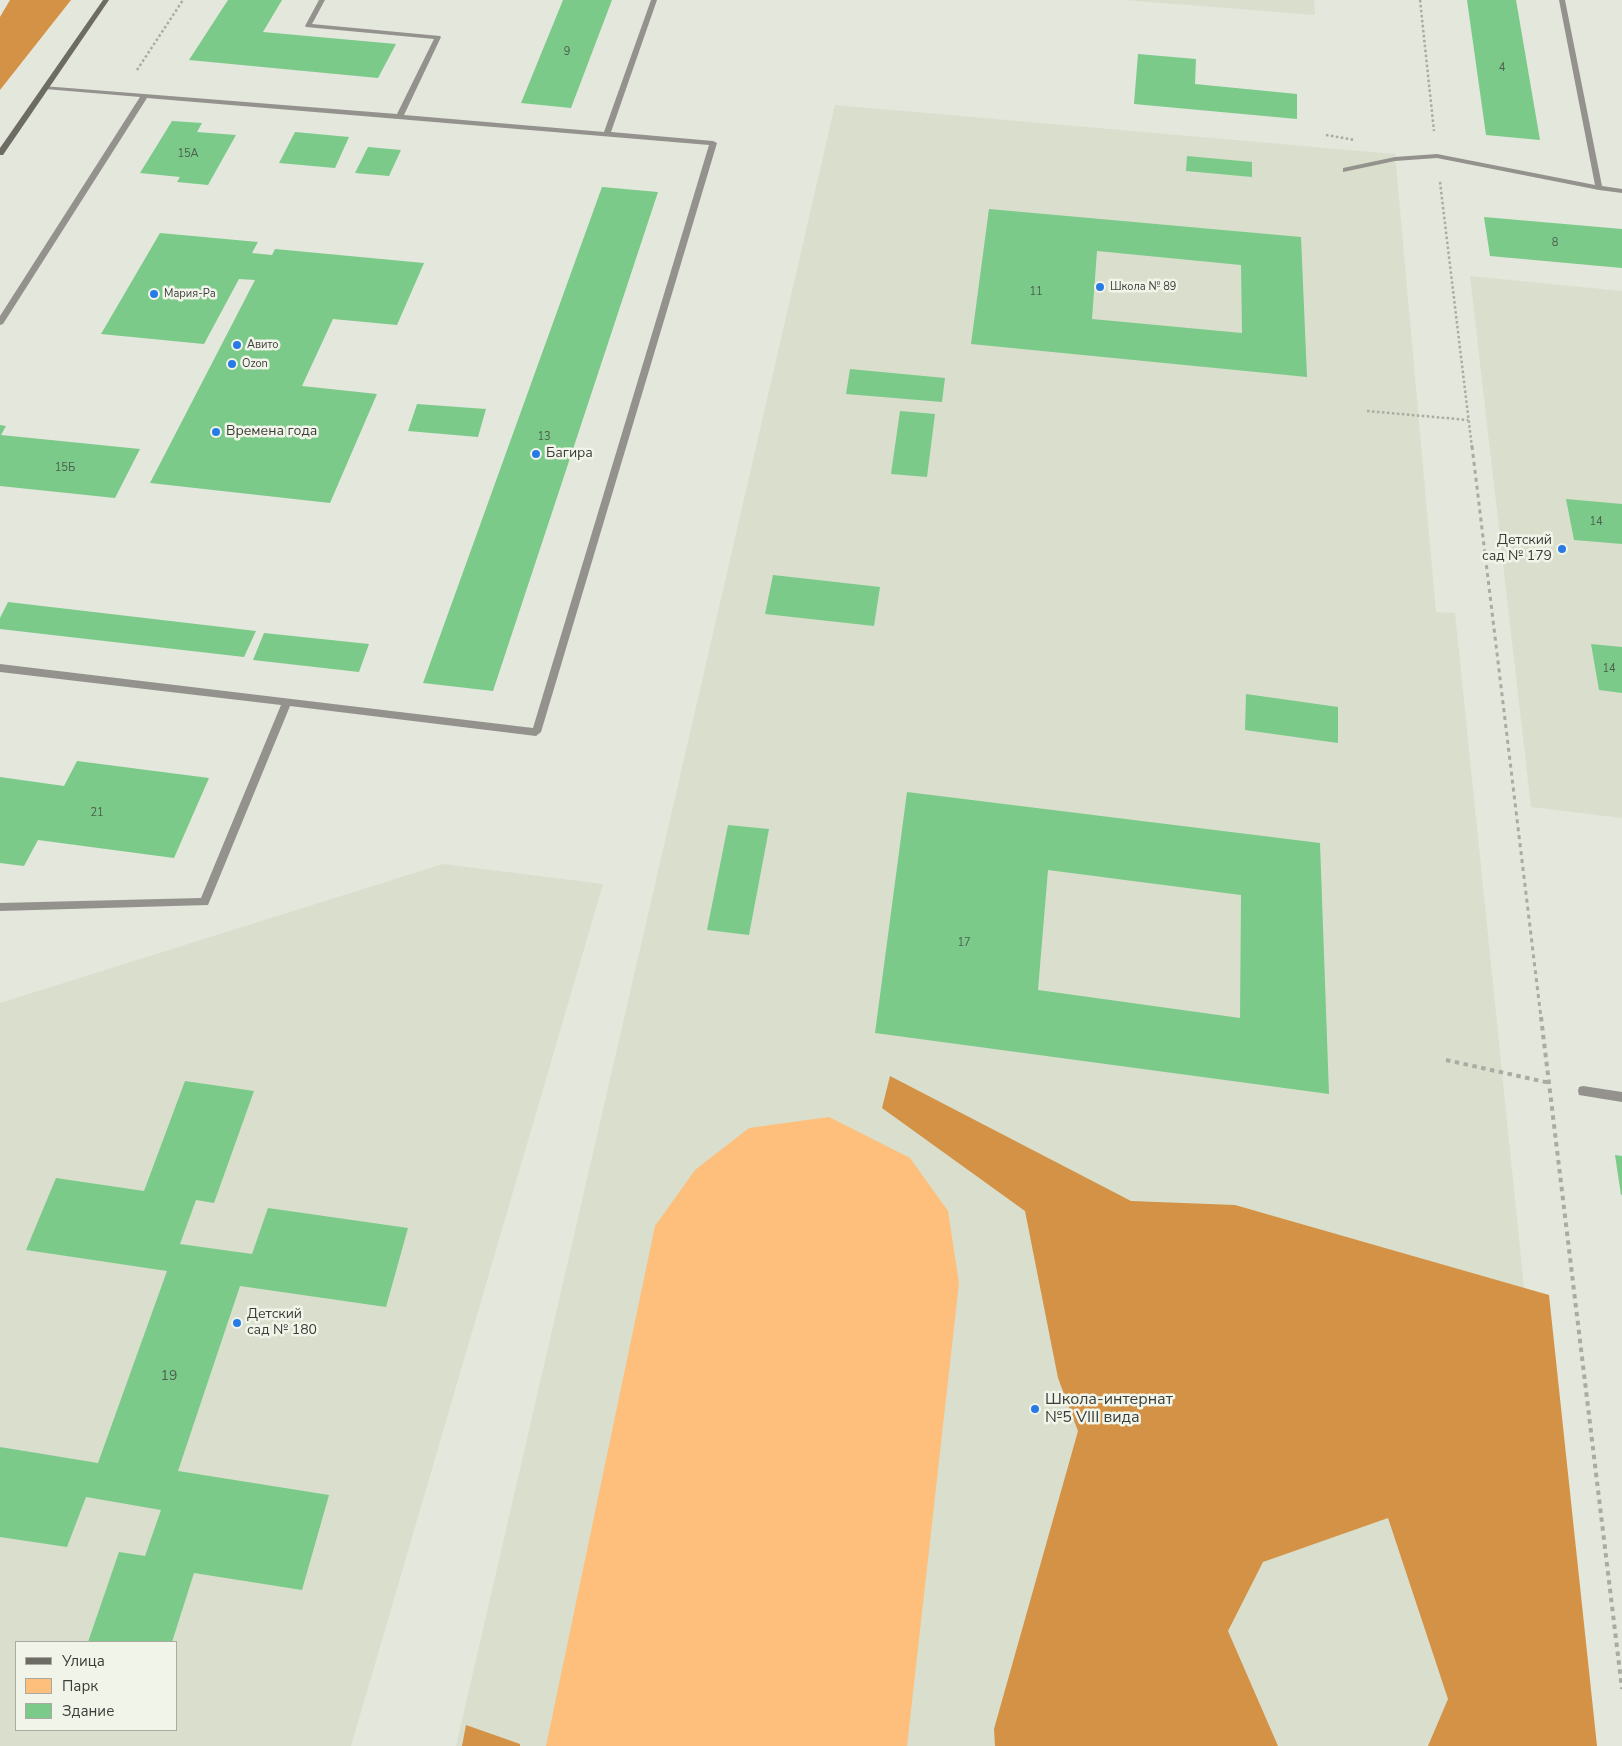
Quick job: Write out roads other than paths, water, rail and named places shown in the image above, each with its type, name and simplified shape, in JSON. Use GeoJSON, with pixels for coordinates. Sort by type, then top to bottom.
{"type":"FeatureCollection","features":[{"type":"Feature","properties":{"kind":"street"},"geometry":{"type":"LineString","coordinates":[[0,153],[106,0]]}},
{"type":"Feature","properties":{"kind":"lane"},"geometry":{"type":"LineString","coordinates":[[322,0],[308,26],[438,37],[400,116]]}},
{"type":"Feature","properties":{"kind":"lane"},"geometry":{"type":"LineString","coordinates":[[607,133],[654,0]]}},
{"type":"Feature","properties":{"kind":"lane"},"geometry":{"type":"LineString","coordinates":[[1562,0],[1599,188]]}},
{"type":"Feature","properties":{"kind":"lane"},"geometry":{"type":"LineString","coordinates":[[0,668],[536,732],[713,143],[45,87]]}},
{"type":"Feature","properties":{"kind":"lane"},"geometry":{"type":"LineString","coordinates":[[0,322],[145,95]]}},
{"type":"Feature","properties":{"kind":"lane"},"geometry":{"type":"LineString","coordinates":[[1346,170],[1395,159],[1437,156],[1622,191]]}},
{"type":"Feature","properties":{"kind":"lane"},"geometry":{"type":"LineString","coordinates":[[0,907],[204,902],[287,703]]}},
{"type":"Feature","properties":{"kind":"lane"},"geometry":{"type":"LineString","coordinates":[[1583,1091],[1622,1097]]}},
{"type":"Feature","properties":{"kind":"place","name":"Школа № 89"},"geometry":{"type":"Point","coordinates":[1100,287]}},
{"type":"Feature","properties":{"kind":"place","name":"Мария-Ра"},"geometry":{"type":"Point","coordinates":[154,294]}},
{"type":"Feature","properties":{"kind":"place","name":"Авито"},"geometry":{"type":"Point","coordinates":[237,345]}},
{"type":"Feature","properties":{"kind":"place","name":"Ozon"},"geometry":{"type":"Point","coordinates":[232,364]}},
{"type":"Feature","properties":{"kind":"place","name":"Времена года"},"geometry":{"type":"Point","coordinates":[216,432]}},
{"type":"Feature","properties":{"kind":"place","name":"Багира"},"geometry":{"type":"Point","coordinates":[536,454]}},
{"type":"Feature","properties":{"kind":"place","name":"Детский сад № 179"},"geometry":{"type":"Point","coordinates":[1562,549]}},
{"type":"Feature","properties":{"kind":"place","name":"Детский сад № 180"},"geometry":{"type":"Point","coordinates":[237,1323]}},
{"type":"Feature","properties":{"kind":"place","name":"Школа-интернат №5 VIII вида"},"geometry":{"type":"Point","coordinates":[1035,1409]}}]}
